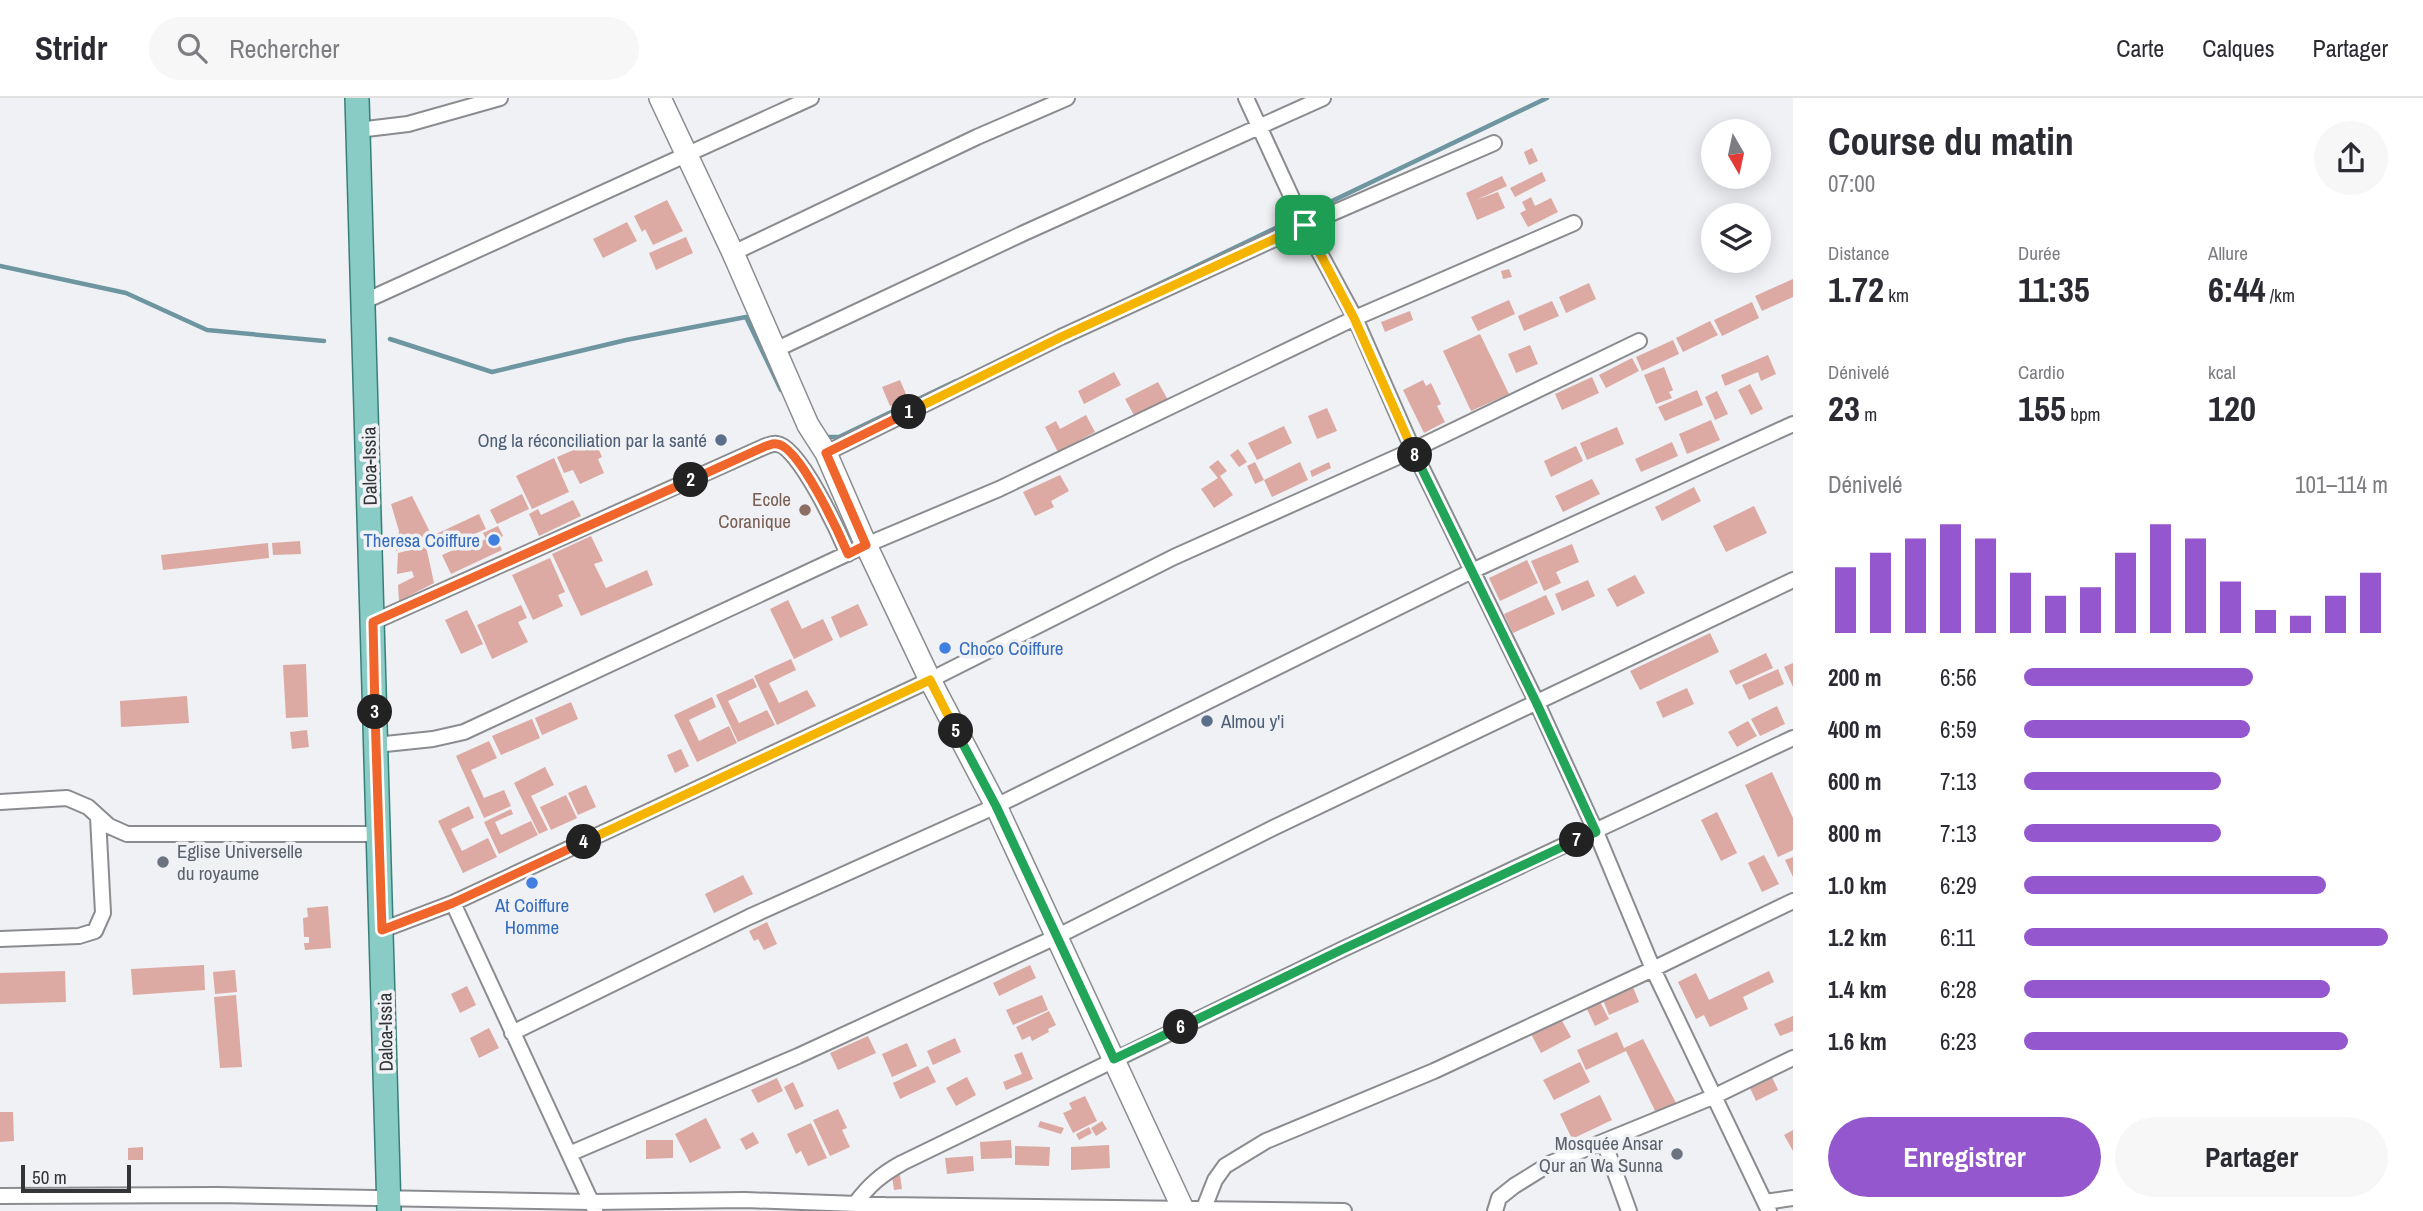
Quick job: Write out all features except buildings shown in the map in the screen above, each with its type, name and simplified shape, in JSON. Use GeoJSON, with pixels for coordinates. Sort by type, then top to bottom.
{"type":"FeatureCollection","features":[{"type":"Feature","properties":{"kind":"main road","name":"Daloa-Issia"},"geometry":{"type":"LineString","coordinates":[[358,98],[389,1205]]}},
{"type":"Feature","properties":{"kind":"street"},"geometry":{"type":"LineString","coordinates":[[358,130],[408,124],[500,98]]}},
{"type":"Feature","properties":{"kind":"street"},"geometry":{"type":"LineString","coordinates":[[660,98],[733,253],[810,428],[824,449],[857,550]]}},
{"type":"Feature","properties":{"kind":"street"},"geometry":{"type":"LineString","coordinates":[[365,301],[811,98]]}},
{"type":"Feature","properties":{"kind":"street"},"geometry":{"type":"LineString","coordinates":[[733,253],[977,137],[1067,98]]}},
{"type":"Feature","properties":{"kind":"street"},"geometry":{"type":"LineString","coordinates":[[1246,98],[1305,224],[1354,318],[1413,450],[1537,704],[1596,832],[1653,969],[1767,1207],[1793,1198]]}},
{"type":"Feature","properties":{"kind":"street"},"geometry":{"type":"LineString","coordinates":[[775,349],[1323,98]]}},
{"type":"Feature","properties":{"kind":"street"},"geometry":{"type":"LineString","coordinates":[[824,449],[1305,224],[1494,143]]}},
{"type":"Feature","properties":{"kind":"street"},"geometry":{"type":"LineString","coordinates":[[376,745],[433,739],[464,732],[857,550],[999,489],[1354,318],[1574,223]]}},
{"type":"Feature","properties":{"kind":"street"},"geometry":{"type":"LineString","coordinates":[[382,930],[453,903],[930,680],[1174,557],[1413,450],[1639,341]]}},
{"type":"Feature","properties":{"kind":"street"},"geometry":{"type":"LineString","coordinates":[[512,1033],[749,917],[996,806],[1472,570],[1793,424]]}},
{"type":"Feature","properties":{"kind":"street"},"geometry":{"type":"LineString","coordinates":[[373,622],[766,446],[777,444],[787,449],[857,550],[930,680],[996,806],[1114,1059],[1190,1209]]}},
{"type":"Feature","properties":{"kind":"street"},"geometry":{"type":"LineString","coordinates":[[569,1154],[798,1056],[1056,937],[1275,827],[1793,580]]}},
{"type":"Feature","properties":{"kind":"street"},"geometry":{"type":"LineString","coordinates":[[855,1204],[869,1185],[883,1173],[1341,950],[1793,738]]}},
{"type":"Feature","properties":{"kind":"street"},"geometry":{"type":"LineString","coordinates":[[0,802],[67,798],[88,807],[109,826],[127,834],[379,834]]}},
{"type":"Feature","properties":{"kind":"street"},"geometry":{"type":"LineString","coordinates":[[0,939],[79,936],[95,930],[103,913],[98,817]]}},
{"type":"Feature","properties":{"kind":"street"},"geometry":{"type":"LineString","coordinates":[[1190,1209],[1225,1166],[1266,1142],[1434,1071],[1793,901]]}},
{"type":"Feature","properties":{"kind":"street"},"geometry":{"type":"LineString","coordinates":[[453,903],[593,1207]]}},
{"type":"Feature","properties":{"kind":"street"},"geometry":{"type":"LineString","coordinates":[[1494,1211],[1499,1198],[1551,1163],[1715,1096],[1793,1058]]}},
{"type":"Feature","properties":{"kind":"street"},"geometry":{"type":"LineString","coordinates":[[1604,1142],[1629,1211]]}},
{"type":"Feature","properties":{"kind":"street"},"geometry":{"type":"LineString","coordinates":[[0,1196],[218,1195],[389,1205],[593,1207],[746,1200],[855,1204],[887,1208],[1344,1211]]}},
{"type":"Feature","properties":{"kind":"street"},"geometry":{"type":"LineString","coordinates":[[94,1196],[98,1211]]}},
{"type":"Feature","properties":{"kind":"waterway"},"geometry":{"type":"LineString","coordinates":[[1134,296],[1547,98]]}},
{"type":"Feature","properties":{"kind":"waterway"},"geometry":{"type":"LineString","coordinates":[[0,266],[126,293],[207,330],[324,341]]}},
{"type":"Feature","properties":{"kind":"waterway"},"geometry":{"type":"LineString","coordinates":[[390,339],[492,372],[626,340],[746,317],[781,390]]}},
{"type":"Feature","properties":{"kind":"waterway"},"geometry":{"type":"LineString","coordinates":[[823,437],[839,437],[956,381]]}},
{"type":"Feature","properties":{"kind":"place","name":"Ong la réconciliation par la santé"},"geometry":{"type":"Point","coordinates":[721,440]}},
{"type":"Feature","properties":{"kind":"place","name":"Ecole Coranique"},"geometry":{"type":"Point","coordinates":[805,510]}},
{"type":"Feature","properties":{"kind":"place","name":"Theresa Coiffure"},"geometry":{"type":"Point","coordinates":[494,540]}},
{"type":"Feature","properties":{"kind":"place","name":"Choco Coiffure"},"geometry":{"type":"Point","coordinates":[945,648]}},
{"type":"Feature","properties":{"kind":"place","name":"Almou y'i"},"geometry":{"type":"Point","coordinates":[1207,721]}},
{"type":"Feature","properties":{"kind":"place","name":"Eglise Universelle du royaume"},"geometry":{"type":"Point","coordinates":[163,862]}},
{"type":"Feature","properties":{"kind":"place","name":"At Coiffure Homme"},"geometry":{"type":"Point","coordinates":[532,883]}},
{"type":"Feature","properties":{"kind":"place","name":"Mosquée Ansar Qur an Wa Sunna"},"geometry":{"type":"Point","coordinates":[1677,1154]}},
{"type":"Feature","properties":{"kind":"route"},"geometry":{"type":"LineString","coordinates":[[1305,225],[1354,318],[1413,450],[1596,832],[1114,1059],[996,806],[930,680],[453,903],[382,930],[373,622],[766,446],[777,444],[787,449],[823,499],[848,554],[866,545],[826,453],[1061,337],[1305,225]]}}]}
